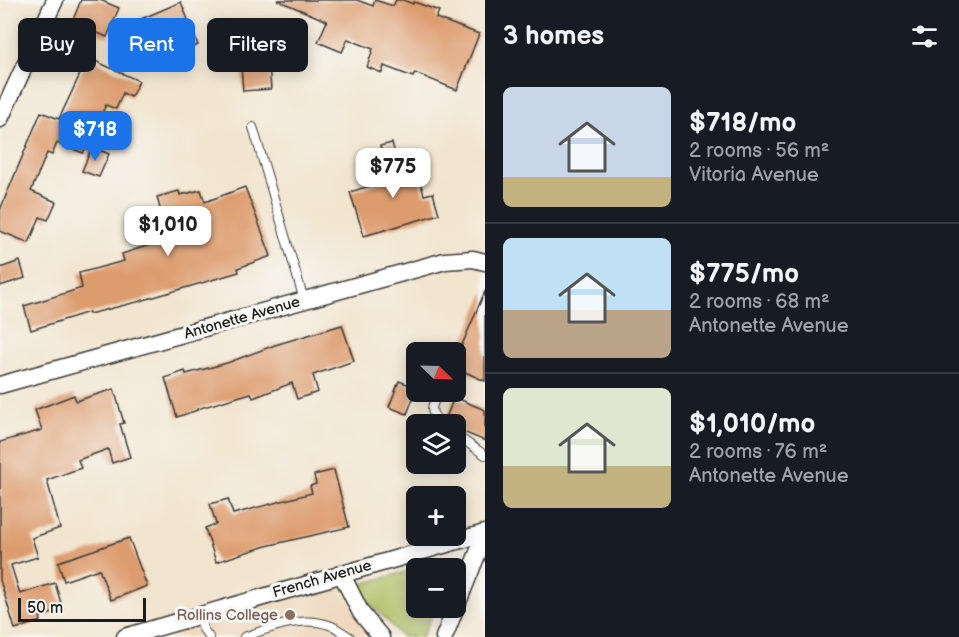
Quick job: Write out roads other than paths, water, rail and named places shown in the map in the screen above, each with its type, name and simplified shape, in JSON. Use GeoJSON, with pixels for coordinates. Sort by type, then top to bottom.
{"type":"FeatureCollection","features":[{"type":"Feature","properties":{"kind":"street"},"geometry":{"type":"LineString","coordinates":[[0,119],[55,0]]}},
{"type":"Feature","properties":{"kind":"street","name":"Antonette Avenue"},"geometry":{"type":"LineString","coordinates":[[0,385],[445,261],[485,262]]}},
{"type":"Feature","properties":{"kind":"street"},"geometry":{"type":"LineString","coordinates":[[444,637],[485,534]]}},
{"type":"Feature","properties":{"kind":"street","name":"French Avenue"},"geometry":{"type":"LineString","coordinates":[[125,637],[341,573],[485,534]]}},
{"type":"Feature","properties":{"kind":"street"},"geometry":{"type":"LineString","coordinates":[[341,573],[361,613],[378,636]]}},
{"type":"Feature","properties":{"kind":"lane"},"geometry":{"type":"LineString","coordinates":[[253,127],[304,300]]}},
{"type":"Feature","properties":{"kind":"lane"},"geometry":{"type":"LineString","coordinates":[[432,414],[434,402]]}},
{"type":"Feature","properties":{"kind":"lane"},"geometry":{"type":"LineString","coordinates":[[466,442],[485,455]]}},
{"type":"Feature","properties":{"kind":"lane"},"geometry":{"type":"LineString","coordinates":[[199,615],[203,629],[210,637]]}},
{"type":"Feature","properties":{"kind":"lane"},"geometry":{"type":"LineString","coordinates":[[244,637],[279,625],[306,621],[329,625],[350,637]]}},
{"type":"Feature","properties":{"kind":"place","name":"Rollins College"},"geometry":{"type":"Point","coordinates":[290,615]}}]}
